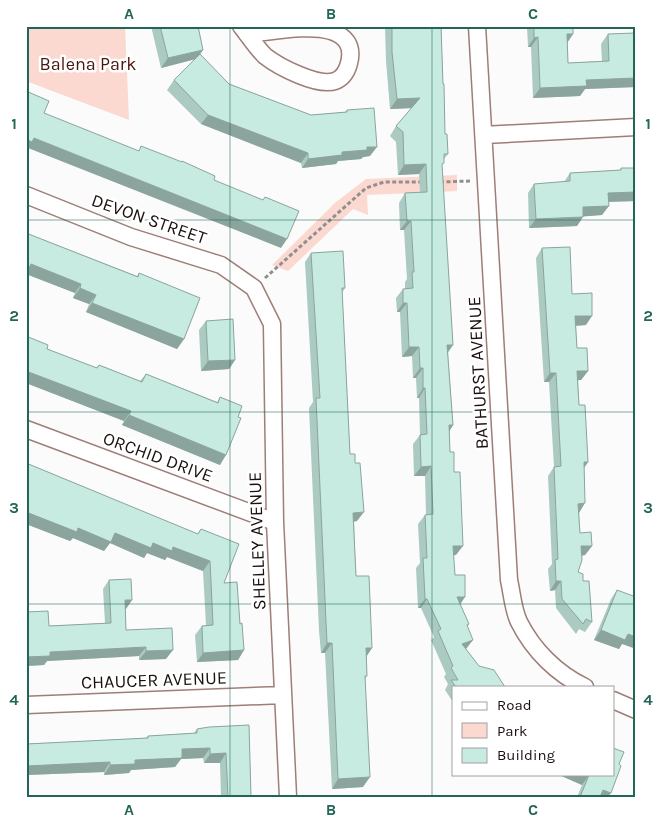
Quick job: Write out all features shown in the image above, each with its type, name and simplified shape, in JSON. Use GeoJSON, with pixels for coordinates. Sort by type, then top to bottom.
{"type":"FeatureCollection","features":[{"type":"Feature","properties":{"kind":"street","name":"BATHURST AVENUE"},"geometry":{"type":"LineString","coordinates":[[477,26],[509,580],[518,621],[540,655],[573,681],[583,686]]}},
{"type":"Feature","properties":{"kind":"street"},"geometry":{"type":"LineString","coordinates":[[312,28],[332,32],[347,42],[350,62],[346,73],[336,81],[323,82],[311,80],[277,64],[253,44],[244,30],[312,28]]}},
{"type":"Feature","properties":{"kind":"street"},"geometry":{"type":"LineString","coordinates":[[484,135],[636,127]]}},
{"type":"Feature","properties":{"kind":"street","name":"DEVON STREET"},"geometry":{"type":"LineString","coordinates":[[26,195],[131,237],[221,265],[254,288]]}},
{"type":"Feature","properties":{"kind":"street","name":"SHELLEY AVENUE"},"geometry":{"type":"LineString","coordinates":[[254,288],[272,324],[275,522],[288,797]]}},
{"type":"Feature","properties":{"kind":"street","name":"ORCHID DRIVE"},"geometry":{"type":"LineString","coordinates":[[26,429],[275,522]]}},
{"type":"Feature","properties":{"kind":"street","name":"CHAUCER AVENUE"},"geometry":{"type":"LineString","coordinates":[[26,705],[282,695]]}},
{"type":"Feature","properties":{"kind":"street"},"geometry":{"type":"LineString","coordinates":[[614,700],[636,710]]}},
{"type":"Feature","properties":{"kind":"path"},"geometry":{"type":"LineString","coordinates":[[254,288],[366,188],[384,182],[487,181]]}},
{"type":"Feature","properties":{"kind":"green space","name":"Balena Park"},"geometry":{"type":"Polygon","coordinates":[[[26,26],[125,26],[129,120],[26,81],[26,26]]]}},
{"type":"Feature","properties":{"kind":"green space"},"geometry":{"type":"Polygon","coordinates":[[[457,175],[457,191],[367,195],[368,215],[353,209],[288,271],[272,265],[336,202],[366,179],[457,175]]]}},
{"type":"Feature","properties":{"kind":"building"},"geometry":{"type":"Polygon","coordinates":[[[160,26],[198,26],[203,50],[168,58],[160,26]]]}},
{"type":"Feature","properties":{"kind":"building"},"geometry":{"type":"Polygon","coordinates":[[[392,26],[441,26],[445,134],[447,134],[448,154],[444,154],[444,163],[442,164],[453,345],[447,345],[453,425],[449,425],[450,452],[454,452],[454,472],[460,472],[463,546],[453,546],[455,575],[465,575],[465,597],[457,597],[469,624],[467,625],[473,640],[462,644],[479,666],[494,670],[504,686],[455,686],[451,680],[458,680],[451,668],[453,666],[438,631],[441,629],[427,599],[425,599],[423,558],[427,558],[425,515],[433,514],[431,466],[421,467],[420,435],[427,434],[423,368],[420,368],[419,347],[409,347],[407,303],[403,303],[403,289],[413,288],[412,272],[414,272],[411,221],[407,221],[405,193],[427,192],[426,164],[404,165],[403,132],[396,126],[420,98],[397,99],[392,52],[392,26]]]}},
{"type":"Feature","properties":{"kind":"building"},"geometry":{"type":"Polygon","coordinates":[[[534,26],[573,26],[573,34],[567,34],[568,63],[609,61],[608,34],[635,33],[636,78],[586,80],[587,86],[540,88],[538,37],[534,38],[534,26]]]}},
{"type":"Feature","properties":{"kind":"building"},"geometry":{"type":"Polygon","coordinates":[[[200,54],[229,84],[311,115],[374,108],[377,147],[367,147],[367,150],[342,152],[342,155],[308,159],[308,153],[208,115],[174,80],[200,54]]]}},
{"type":"Feature","properties":{"kind":"building"},"geometry":{"type":"Polygon","coordinates":[[[26,91],[49,101],[44,113],[139,151],[141,146],[182,161],[215,176],[214,180],[263,200],[265,197],[299,211],[287,239],[34,138],[32,142],[26,139],[26,91]]]}},
{"type":"Feature","properties":{"kind":"building"},"geometry":{"type":"Polygon","coordinates":[[[621,168],[636,168],[636,192],[608,193],[609,206],[583,207],[583,217],[536,219],[534,184],[570,181],[570,173],[621,170],[621,168]]]}},
{"type":"Feature","properties":{"kind":"building"},"geometry":{"type":"Polygon","coordinates":[[[26,233],[138,277],[139,273],[200,298],[184,339],[92,303],[96,295],[80,288],[81,284],[31,264],[29,268],[26,267],[26,233]]]}},
{"type":"Feature","properties":{"kind":"building"},"geometry":{"type":"Polygon","coordinates":[[[570,247],[572,294],[592,293],[592,316],[575,316],[577,348],[587,348],[588,371],[577,371],[579,405],[585,405],[588,462],[584,462],[585,503],[578,504],[580,533],[591,532],[592,546],[581,546],[582,560],[578,572],[583,574],[583,581],[589,581],[592,622],[586,619],[583,624],[562,599],[561,581],[556,581],[555,560],[558,559],[554,467],[561,466],[556,373],[550,373],[542,248],[570,247]]]}},
{"type":"Feature","properties":{"kind":"building"},"geometry":{"type":"Polygon","coordinates":[[[343,251],[345,288],[342,288],[350,454],[355,454],[355,463],[360,463],[364,512],[353,513],[356,576],[369,576],[372,648],[366,648],[367,676],[365,676],[370,777],[338,779],[332,643],[327,643],[316,398],[320,398],[311,253],[343,251]]]}},
{"type":"Feature","properties":{"kind":"building"},"geometry":{"type":"Polygon","coordinates":[[[233,319],[235,360],[208,361],[206,321],[233,319]]]}},
{"type":"Feature","properties":{"kind":"building"},"geometry":{"type":"Polygon","coordinates":[[[26,336],[48,345],[47,349],[97,368],[99,365],[142,382],[146,374],[218,403],[220,397],[242,406],[238,417],[241,418],[226,455],[129,415],[131,411],[26,371],[26,336]]]}},
{"type":"Feature","properties":{"kind":"building"},"geometry":{"type":"Polygon","coordinates":[[[26,463],[198,534],[201,529],[239,544],[224,583],[237,582],[244,650],[203,653],[202,626],[213,625],[210,561],[173,547],[172,551],[153,543],[151,548],[115,533],[111,542],[78,528],[77,532],[26,512],[26,463]]]}},
{"type":"Feature","properties":{"kind":"building"},"geometry":{"type":"Polygon","coordinates":[[[131,579],[132,600],[125,600],[126,630],[172,628],[173,650],[146,651],[146,647],[50,652],[50,656],[26,657],[26,612],[48,611],[49,626],[111,623],[109,580],[131,579]]]}},
{"type":"Feature","properties":{"kind":"building"},"geometry":{"type":"Polygon","coordinates":[[[617,590],[636,597],[636,637],[628,634],[625,640],[601,630],[617,590]]]}},
{"type":"Feature","properties":{"kind":"building"},"geometry":{"type":"Polygon","coordinates":[[[249,725],[251,797],[228,797],[226,753],[210,754],[210,748],[182,749],[182,758],[135,760],[135,764],[110,765],[110,762],[26,766],[26,744],[148,738],[148,736],[197,733],[197,729],[209,727],[249,725]]]}},
{"type":"Feature","properties":{"kind":"building"},"geometry":{"type":"Polygon","coordinates":[[[614,748],[624,752],[611,793],[603,790],[600,797],[580,797],[589,776],[614,776],[614,748]]]}}]}
